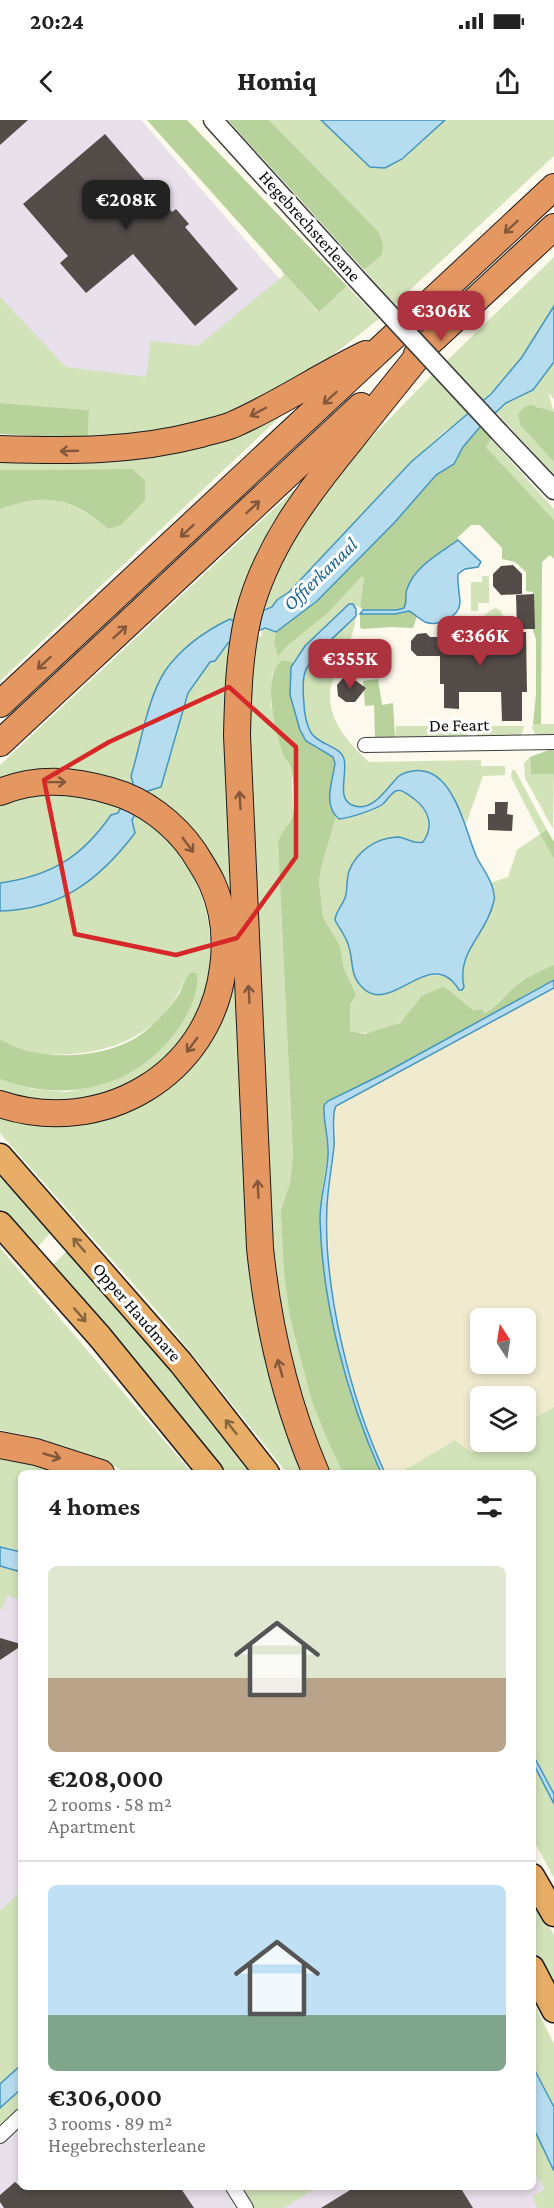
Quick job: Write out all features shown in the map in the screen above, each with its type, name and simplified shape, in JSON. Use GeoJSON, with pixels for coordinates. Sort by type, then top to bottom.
{"type":"FeatureCollection","features":[{"type":"Feature","properties":{"kind":"highway"},"geometry":{"type":"LineString","coordinates":[[0,705],[554,187]]}},
{"type":"Feature","properties":{"kind":"highway"},"geometry":{"type":"LineString","coordinates":[[0,743],[554,227]]}},
{"type":"Feature","properties":{"kind":"highway"},"geometry":{"type":"LineString","coordinates":[[0,449],[59,451],[136,448],[189,437],[229,426],[253,415],[327,372],[388,344]]}},
{"type":"Feature","properties":{"kind":"highway"},"geometry":{"type":"LineString","coordinates":[[315,1470],[303,1444],[276,1353],[260,1248],[237,735],[239,679],[249,614],[260,580],[275,546],[299,505],[428,344]]}},
{"type":"Feature","properties":{"kind":"highway"},"geometry":{"type":"LineString","coordinates":[[0,792],[11,788],[60,781],[89,784],[123,794],[145,806],[177,831],[188,843],[212,883],[219,903],[225,940],[219,992],[206,1024],[187,1052],[159,1081],[127,1099],[99,1109],[66,1113],[36,1113],[0,1104]]}},
{"type":"Feature","properties":{"kind":"highway","name":"Opper Haudmare"},"geometry":{"type":"LineString","coordinates":[[0,1156],[180,1363],[265,1470]]}},
{"type":"Feature","properties":{"kind":"highway"},"geometry":{"type":"LineString","coordinates":[[0,1224],[100,1337],[209,1470]]}},
{"type":"Feature","properties":{"kind":"highway"},"geometry":{"type":"LineString","coordinates":[[0,1445],[36,1452],[93,1470]]}},
{"type":"Feature","properties":{"kind":"highway"},"geometry":{"type":"LineString","coordinates":[[536,1883],[554,1914]]}},
{"type":"Feature","properties":{"kind":"highway"},"geometry":{"type":"LineString","coordinates":[[536,1976],[554,2010]]}},
{"type":"Feature","properties":{"kind":"street","name":"Hegebrechsterleane"},"geometry":{"type":"LineString","coordinates":[[213,120],[356,278],[554,490]]}},
{"type":"Feature","properties":{"kind":"street","name":"De Feart"},"geometry":{"type":"LineString","coordinates":[[364,745],[554,742]]}},
{"type":"Feature","properties":{"kind":"street"},"geometry":{"type":"LineString","coordinates":[[0,2136],[18,2119]]}},
{"type":"Feature","properties":{"kind":"street"},"geometry":{"type":"LineString","coordinates":[[235,2190],[246,2208]]}},
{"type":"Feature","properties":{"kind":"highlighted area"},"geometry":{"type":"Polygon","coordinates":[[[229,687],[296,747],[296,857],[237,938],[176,955],[75,934],[44,780],[109,742],[229,687]]]}},
{"type":"Feature","properties":{"kind":"shaded area"},"geometry":{"type":"Polygon","coordinates":[[[0,120],[141,120],[322,328],[204,397],[0,390],[0,120]]]}},
{"type":"Feature","properties":{"kind":"shaded area"},"geometry":{"type":"Polygon","coordinates":[[[554,988],[554,1407],[536,1417],[536,1386],[470,1386],[470,1451],[455,1440],[404,1470],[384,1470],[375,1453],[355,1395],[343,1350],[330,1276],[327,1206],[336,1133],[333,1110],[336,1106],[554,988]]]}},
{"type":"Feature","properties":{"kind":"shaded area"},"geometry":{"type":"Polygon","coordinates":[[[0,1562],[18,1568],[18,2190],[536,2190],[536,2117],[554,2149],[554,2208],[0,2208],[0,1562]]]}},
{"type":"Feature","properties":{"kind":"green space"},"geometry":{"type":"Polygon","coordinates":[[[147,120],[187,120],[347,286],[319,312],[147,120]]]}},
{"type":"Feature","properties":{"kind":"green space"},"geometry":{"type":"Polygon","coordinates":[[[228,120],[269,120],[378,231],[383,244],[382,255],[364,270],[228,120]]]}},
{"type":"Feature","properties":{"kind":"green space"},"geometry":{"type":"Polygon","coordinates":[[[269,120],[321,120],[370,167],[402,159],[445,120],[554,120],[554,156],[395,304],[364,270],[382,255],[378,231],[269,120]]]}},
{"type":"Feature","properties":{"kind":"green space"},"geometry":{"type":"Polygon","coordinates":[[[554,257],[554,306],[522,358],[485,399],[411,462],[289,592],[272,606],[264,608],[285,552],[330,484],[363,446],[431,376],[554,257]]]}},
{"type":"Feature","properties":{"kind":"green space"},"geometry":{"type":"Polygon","coordinates":[[[280,267],[318,312],[347,286],[379,319],[303,377],[270,397],[234,413],[193,425],[151,433],[109,436],[88,436],[89,410],[0,403],[0,297],[66,367],[146,377],[151,341],[198,346],[284,275],[280,267]]]}},
{"type":"Feature","properties":{"kind":"green space"},"geometry":{"type":"Polygon","coordinates":[[[554,362],[554,399],[548,393],[554,412],[537,406],[518,414],[520,425],[554,462],[554,475],[496,412],[517,396],[533,390],[554,362]]]}},
{"type":"Feature","properties":{"kind":"green space"},"geometry":{"type":"Polygon","coordinates":[[[0,403],[89,410],[88,436],[73,438],[0,434],[0,403]]]}},
{"type":"Feature","properties":{"kind":"green space"},"geometry":{"type":"Polygon","coordinates":[[[531,405],[554,412],[554,462],[520,425],[518,414],[531,405]]]}},
{"type":"Feature","properties":{"kind":"green space"},"geometry":{"type":"Polygon","coordinates":[[[283,414],[0,681],[0,509],[27,499],[60,501],[81,510],[108,529],[132,469],[0,470],[0,453],[283,414]]]}},
{"type":"Feature","properties":{"kind":"green space"},"geometry":{"type":"Polygon","coordinates":[[[480,427],[491,439],[486,447],[554,520],[554,559],[550,555],[542,562],[541,724],[533,724],[536,694],[536,639],[532,628],[533,592],[526,591],[526,572],[515,562],[502,559],[502,548],[480,525],[471,525],[458,537],[458,540],[419,571],[410,585],[404,608],[363,610],[360,607],[364,577],[361,577],[327,614],[287,646],[278,657],[274,643],[276,632],[317,601],[436,475],[450,467],[480,427]]]}},
{"type":"Feature","properties":{"kind":"green space"},"geometry":{"type":"Polygon","coordinates":[[[491,439],[554,509],[554,520],[486,447],[491,439]]]}},
{"type":"Feature","properties":{"kind":"green space"},"geometry":{"type":"Polygon","coordinates":[[[132,469],[145,481],[145,500],[121,525],[108,529],[82,510],[57,501],[31,500],[0,509],[0,470],[132,469]]]}},
{"type":"Feature","properties":{"kind":"green space"},"geometry":{"type":"Polygon","coordinates":[[[307,478],[235,622],[229,619],[202,635],[178,655],[165,671],[149,708],[131,776],[133,783],[129,790],[0,785],[0,765],[307,478]]]}},
{"type":"Feature","properties":{"kind":"green space"},"geometry":{"type":"Polygon","coordinates":[[[482,576],[489,576],[489,603],[478,603],[478,611],[471,611],[471,582],[482,582],[482,576]]]}},
{"type":"Feature","properties":{"kind":"green space"},"geometry":{"type":"Polygon","coordinates":[[[361,577],[364,577],[360,607],[349,604],[305,646],[293,662],[283,660],[272,674],[271,705],[284,756],[292,771],[293,815],[278,843],[293,1156],[290,1183],[281,1210],[330,1446],[342,1470],[328,1470],[319,1450],[296,1378],[275,1280],[250,733],[252,668],[257,636],[261,637],[262,629],[276,632],[274,643],[278,657],[287,646],[327,614],[361,577]]]}},
{"type":"Feature","properties":{"kind":"green space"},"geometry":{"type":"Polygon","coordinates":[[[496,608],[503,616],[501,624],[473,621],[463,626],[463,622],[481,617],[496,608]]]}},
{"type":"Feature","properties":{"kind":"green space"},"geometry":{"type":"Polygon","coordinates":[[[409,611],[417,616],[413,628],[362,629],[360,627],[360,614],[395,614],[409,611]]]}},
{"type":"Feature","properties":{"kind":"green space"},"geometry":{"type":"Polygon","coordinates":[[[356,616],[350,640],[330,690],[330,702],[337,724],[351,744],[369,762],[481,760],[481,766],[505,766],[505,775],[483,776],[466,824],[464,818],[414,771],[400,775],[372,803],[365,806],[348,804],[331,746],[316,738],[309,726],[304,708],[303,686],[310,661],[356,616]]]}},
{"type":"Feature","properties":{"kind":"green space"},"geometry":{"type":"Polygon","coordinates":[[[233,641],[255,1260],[309,1470],[285,1470],[164,1319],[0,1133],[0,1110],[64,1119],[187,1061],[227,915],[144,797],[188,693],[210,662],[216,661],[228,643],[233,641]]]}},
{"type":"Feature","properties":{"kind":"green space"},"geometry":{"type":"Polygon","coordinates":[[[283,660],[293,662],[290,695],[300,730],[314,747],[333,757],[335,762],[330,802],[336,817],[319,882],[323,917],[340,946],[344,969],[356,995],[350,1004],[350,1031],[365,1034],[400,1023],[422,996],[443,987],[473,1010],[482,1009],[485,1013],[521,982],[554,965],[554,980],[383,1074],[328,1101],[324,1113],[328,1154],[320,1219],[326,1277],[338,1346],[351,1396],[380,1470],[342,1470],[312,1401],[290,1317],[284,1271],[281,1210],[290,1183],[293,1156],[278,843],[293,815],[294,794],[292,771],[284,756],[274,720],[271,691],[276,667],[283,660]]]}},
{"type":"Feature","properties":{"kind":"green space"},"geometry":{"type":"Polygon","coordinates":[[[378,679],[382,705],[393,703],[395,738],[375,737],[374,705],[365,706],[363,681],[378,679]]]}},
{"type":"Feature","properties":{"kind":"green space"},"geometry":{"type":"Polygon","coordinates":[[[533,724],[554,724],[554,736],[537,737],[532,728],[533,724]]]}},
{"type":"Feature","properties":{"kind":"green space"},"geometry":{"type":"Polygon","coordinates":[[[396,726],[467,726],[467,737],[395,738],[396,726]]]}},
{"type":"Feature","properties":{"kind":"green space"},"geometry":{"type":"Polygon","coordinates":[[[483,726],[524,727],[521,736],[476,737],[476,734],[483,734],[483,726]]]}},
{"type":"Feature","properties":{"kind":"green space"},"geometry":{"type":"Polygon","coordinates":[[[554,748],[554,774],[531,774],[530,757],[554,748]]]}},
{"type":"Feature","properties":{"kind":"green space"},"geometry":{"type":"Polygon","coordinates":[[[530,757],[531,774],[554,774],[553,829],[525,778],[524,763],[530,757]]]}},
{"type":"Feature","properties":{"kind":"green space"},"geometry":{"type":"Polygon","coordinates":[[[512,770],[515,770],[547,830],[540,834],[511,777],[512,770]]]}},
{"type":"Feature","properties":{"kind":"green space"},"geometry":{"type":"Polygon","coordinates":[[[395,792],[411,795],[423,808],[428,824],[423,842],[418,843],[395,837],[373,843],[364,849],[350,869],[344,901],[335,920],[349,945],[350,952],[412,981],[432,975],[444,977],[459,990],[464,987],[463,964],[494,895],[490,883],[508,877],[517,850],[540,834],[554,859],[554,965],[518,984],[485,1013],[482,1009],[473,1010],[450,991],[414,1005],[402,1020],[387,1029],[369,1033],[350,1031],[349,981],[344,969],[340,946],[323,917],[319,882],[336,817],[343,819],[359,813],[395,792]]]}},
{"type":"Feature","properties":{"kind":"green space"},"geometry":{"type":"Polygon","coordinates":[[[45,793],[76,794],[121,807],[118,813],[107,820],[83,849],[62,864],[26,878],[0,883],[0,803],[45,793]]]}},
{"type":"Feature","properties":{"kind":"green space"},"geometry":{"type":"Polygon","coordinates":[[[135,814],[176,850],[201,893],[210,939],[206,986],[189,1029],[158,1065],[116,1090],[63,1100],[23,1098],[0,1091],[0,1079],[32,1089],[67,1092],[101,1085],[134,1070],[162,1048],[184,981],[176,998],[153,1024],[123,1042],[106,1048],[71,1054],[43,1054],[17,1048],[0,1039],[0,911],[42,905],[77,889],[93,878],[122,850],[135,833],[132,820],[135,814]]]}},
{"type":"Feature","properties":{"kind":"green space"},"geometry":{"type":"Polygon","coordinates":[[[547,830],[554,842],[554,859],[540,834],[547,830]]]}},
{"type":"Feature","properties":{"kind":"green space"},"geometry":{"type":"Polygon","coordinates":[[[190,973],[197,974],[195,995],[180,1026],[163,1047],[144,1064],[123,1076],[100,1085],[76,1090],[25,1087],[0,1079],[0,1039],[16,1047],[55,1055],[76,1055],[117,1047],[134,1039],[157,1021],[176,999],[190,973]]]}},
{"type":"Feature","properties":{"kind":"green space"},"geometry":{"type":"Polygon","coordinates":[[[0,1177],[51,1232],[35,1250],[0,1211],[0,1177]]]}},
{"type":"Feature","properties":{"kind":"green space"},"geometry":{"type":"Polygon","coordinates":[[[0,1248],[189,1470],[121,1470],[38,1438],[0,1430],[0,1248]]]}},
{"type":"Feature","properties":{"kind":"green space"},"geometry":{"type":"Polygon","coordinates":[[[67,1251],[191,1394],[252,1470],[222,1470],[192,1431],[50,1268],[67,1251]]]}},
{"type":"Feature","properties":{"kind":"green space"},"geometry":{"type":"Polygon","coordinates":[[[554,1407],[554,1794],[536,1759],[536,1470],[404,1470],[455,1440],[472,1453],[536,1452],[536,1417],[554,1407]]]}},
{"type":"Feature","properties":{"kind":"green space"},"geometry":{"type":"Polygon","coordinates":[[[0,1453],[60,1470],[18,1470],[18,1551],[0,1547],[0,1453]]]}},
{"type":"Feature","properties":{"kind":"green space"},"geometry":{"type":"Polygon","coordinates":[[[0,1567],[18,1571],[18,1599],[7,1595],[0,1609],[0,1567]]]}},
{"type":"Feature","properties":{"kind":"green space"},"geometry":{"type":"Polygon","coordinates":[[[536,1770],[554,1804],[554,1878],[536,1845],[536,1770]]]}},
{"type":"Feature","properties":{"kind":"green space"},"geometry":{"type":"Polygon","coordinates":[[[18,1894],[18,2068],[0,2084],[0,1911],[18,1894]]]}},
{"type":"Feature","properties":{"kind":"green space"},"geometry":{"type":"Polygon","coordinates":[[[536,1902],[554,1935],[554,1988],[536,1954],[536,1902]]]}},
{"type":"Feature","properties":{"kind":"green space"},"geometry":{"type":"Polygon","coordinates":[[[536,2007],[554,2044],[554,2107],[536,2071],[536,2007]]]}},
{"type":"Feature","properties":{"kind":"green space"},"geometry":{"type":"Polygon","coordinates":[[[18,2092],[18,2110],[0,2126],[0,2108],[18,2092]]]}},
{"type":"Feature","properties":{"kind":"green space"},"geometry":{"type":"Polygon","coordinates":[[[536,2135],[554,2171],[554,2208],[537,2208],[533,2196],[545,2189],[536,2175],[536,2135]]]}},
{"type":"Feature","properties":{"kind":"green space"},"geometry":{"type":"Polygon","coordinates":[[[242,2190],[312,2190],[284,2208],[253,2208],[242,2190]]]}},
{"type":"Feature","properties":{"kind":"water"},"geometry":{"type":"Polygon","coordinates":[[[321,120],[445,120],[402,159],[385,168],[370,167],[321,120]]]}},
{"type":"Feature","properties":{"kind":"water","name":"Offierkanaal"},"geometry":{"type":"Polygon","coordinates":[[[554,306],[554,362],[533,390],[506,403],[480,427],[463,447],[454,464],[436,475],[395,522],[317,601],[276,632],[265,628],[228,643],[215,661],[210,662],[188,693],[161,787],[148,791],[132,820],[135,833],[122,850],[93,878],[60,898],[42,905],[0,911],[0,883],[35,875],[64,862],[89,842],[111,815],[118,813],[133,783],[131,776],[154,695],[165,671],[178,655],[194,641],[221,624],[230,619],[235,622],[272,607],[277,600],[289,592],[411,462],[491,394],[522,357],[554,306]]]}},
{"type":"Feature","properties":{"kind":"water"},"geometry":{"type":"Polygon","coordinates":[[[458,540],[481,562],[478,567],[465,569],[458,574],[459,608],[447,620],[436,623],[425,622],[409,611],[395,614],[360,614],[363,610],[404,608],[407,589],[416,574],[428,561],[458,540]]]}},
{"type":"Feature","properties":{"kind":"water"},"geometry":{"type":"Polygon","coordinates":[[[349,604],[353,604],[356,609],[356,616],[320,651],[305,672],[303,692],[307,724],[316,738],[342,755],[345,764],[343,791],[347,802],[352,805],[360,807],[373,803],[400,775],[412,771],[425,771],[435,776],[452,795],[460,810],[477,858],[492,885],[494,897],[489,915],[464,964],[462,990],[459,990],[448,978],[436,974],[423,977],[385,994],[373,994],[362,987],[355,977],[348,944],[335,920],[345,898],[349,871],[362,852],[375,843],[389,838],[401,837],[423,842],[429,830],[428,818],[423,807],[401,791],[392,793],[383,804],[368,811],[339,819],[331,807],[330,800],[335,763],[333,757],[306,741],[300,730],[290,695],[291,667],[305,646],[349,604]]]}},
{"type":"Feature","properties":{"kind":"water"},"geometry":{"type":"Polygon","coordinates":[[[554,980],[554,988],[336,1106],[333,1119],[334,1146],[327,1206],[329,1272],[341,1342],[361,1411],[384,1470],[380,1470],[357,1413],[338,1349],[326,1283],[320,1219],[328,1155],[324,1105],[554,980]]]}},
{"type":"Feature","properties":{"kind":"water"},"geometry":{"type":"Polygon","coordinates":[[[0,1547],[18,1551],[18,1571],[0,1566],[0,1547]]]}},
{"type":"Feature","properties":{"kind":"water"},"geometry":{"type":"Polygon","coordinates":[[[536,1760],[554,1794],[554,1804],[536,1769],[536,1760]]]}},
{"type":"Feature","properties":{"kind":"water"},"geometry":{"type":"Polygon","coordinates":[[[18,2068],[18,2092],[0,2108],[0,2084],[18,2068]]]}},
{"type":"Feature","properties":{"kind":"water"},"geometry":{"type":"Polygon","coordinates":[[[536,2073],[554,2107],[554,2171],[536,2133],[536,2073]]]}},
{"type":"Feature","properties":{"kind":"building"},"geometry":{"type":"Polygon","coordinates":[[[0,120],[28,120],[0,145],[0,120]]]}},
{"type":"Feature","properties":{"kind":"building"},"geometry":{"type":"Polygon","coordinates":[[[105,134],[172,212],[176,209],[189,224],[185,227],[238,289],[195,326],[133,254],[86,293],[60,263],[68,256],[23,204],[105,134]]]}},
{"type":"Feature","properties":{"kind":"building"},"geometry":{"type":"Polygon","coordinates":[[[513,565],[522,574],[522,594],[501,595],[493,586],[493,574],[501,566],[513,565]]]}},
{"type":"Feature","properties":{"kind":"building"},"geometry":{"type":"Polygon","coordinates":[[[534,594],[535,629],[517,629],[516,595],[534,594]]]}},
{"type":"Feature","properties":{"kind":"building"},"geometry":{"type":"Polygon","coordinates":[[[464,632],[526,632],[527,692],[522,692],[522,721],[502,721],[501,692],[459,692],[459,709],[444,708],[444,684],[440,684],[440,656],[417,656],[411,650],[411,641],[417,634],[426,633],[430,637],[464,637],[464,632]]]}},
{"type":"Feature","properties":{"kind":"building"},"geometry":{"type":"Polygon","coordinates":[[[371,640],[382,643],[377,661],[366,658],[371,640]]]}},
{"type":"Feature","properties":{"kind":"building"},"geometry":{"type":"Polygon","coordinates":[[[343,678],[352,678],[366,688],[355,702],[346,702],[338,696],[337,685],[343,678]]]}},
{"type":"Feature","properties":{"kind":"building"},"geometry":{"type":"Polygon","coordinates":[[[495,802],[508,802],[507,814],[513,815],[512,831],[488,830],[488,814],[495,814],[495,802]]]}},
{"type":"Feature","properties":{"kind":"building"},"geometry":{"type":"Polygon","coordinates":[[[0,1638],[18,1643],[18,1648],[0,1660],[0,1638]]]}},
{"type":"Feature","properties":{"kind":"building"},"geometry":{"type":"Polygon","coordinates":[[[15,2182],[18,2184],[18,2190],[182,2190],[194,2208],[4,2208],[0,2202],[0,2195],[15,2182]]]}},
{"type":"Feature","properties":{"kind":"building"},"geometry":{"type":"Polygon","coordinates":[[[350,2190],[462,2190],[473,2208],[321,2208],[350,2190]]]}}]}
